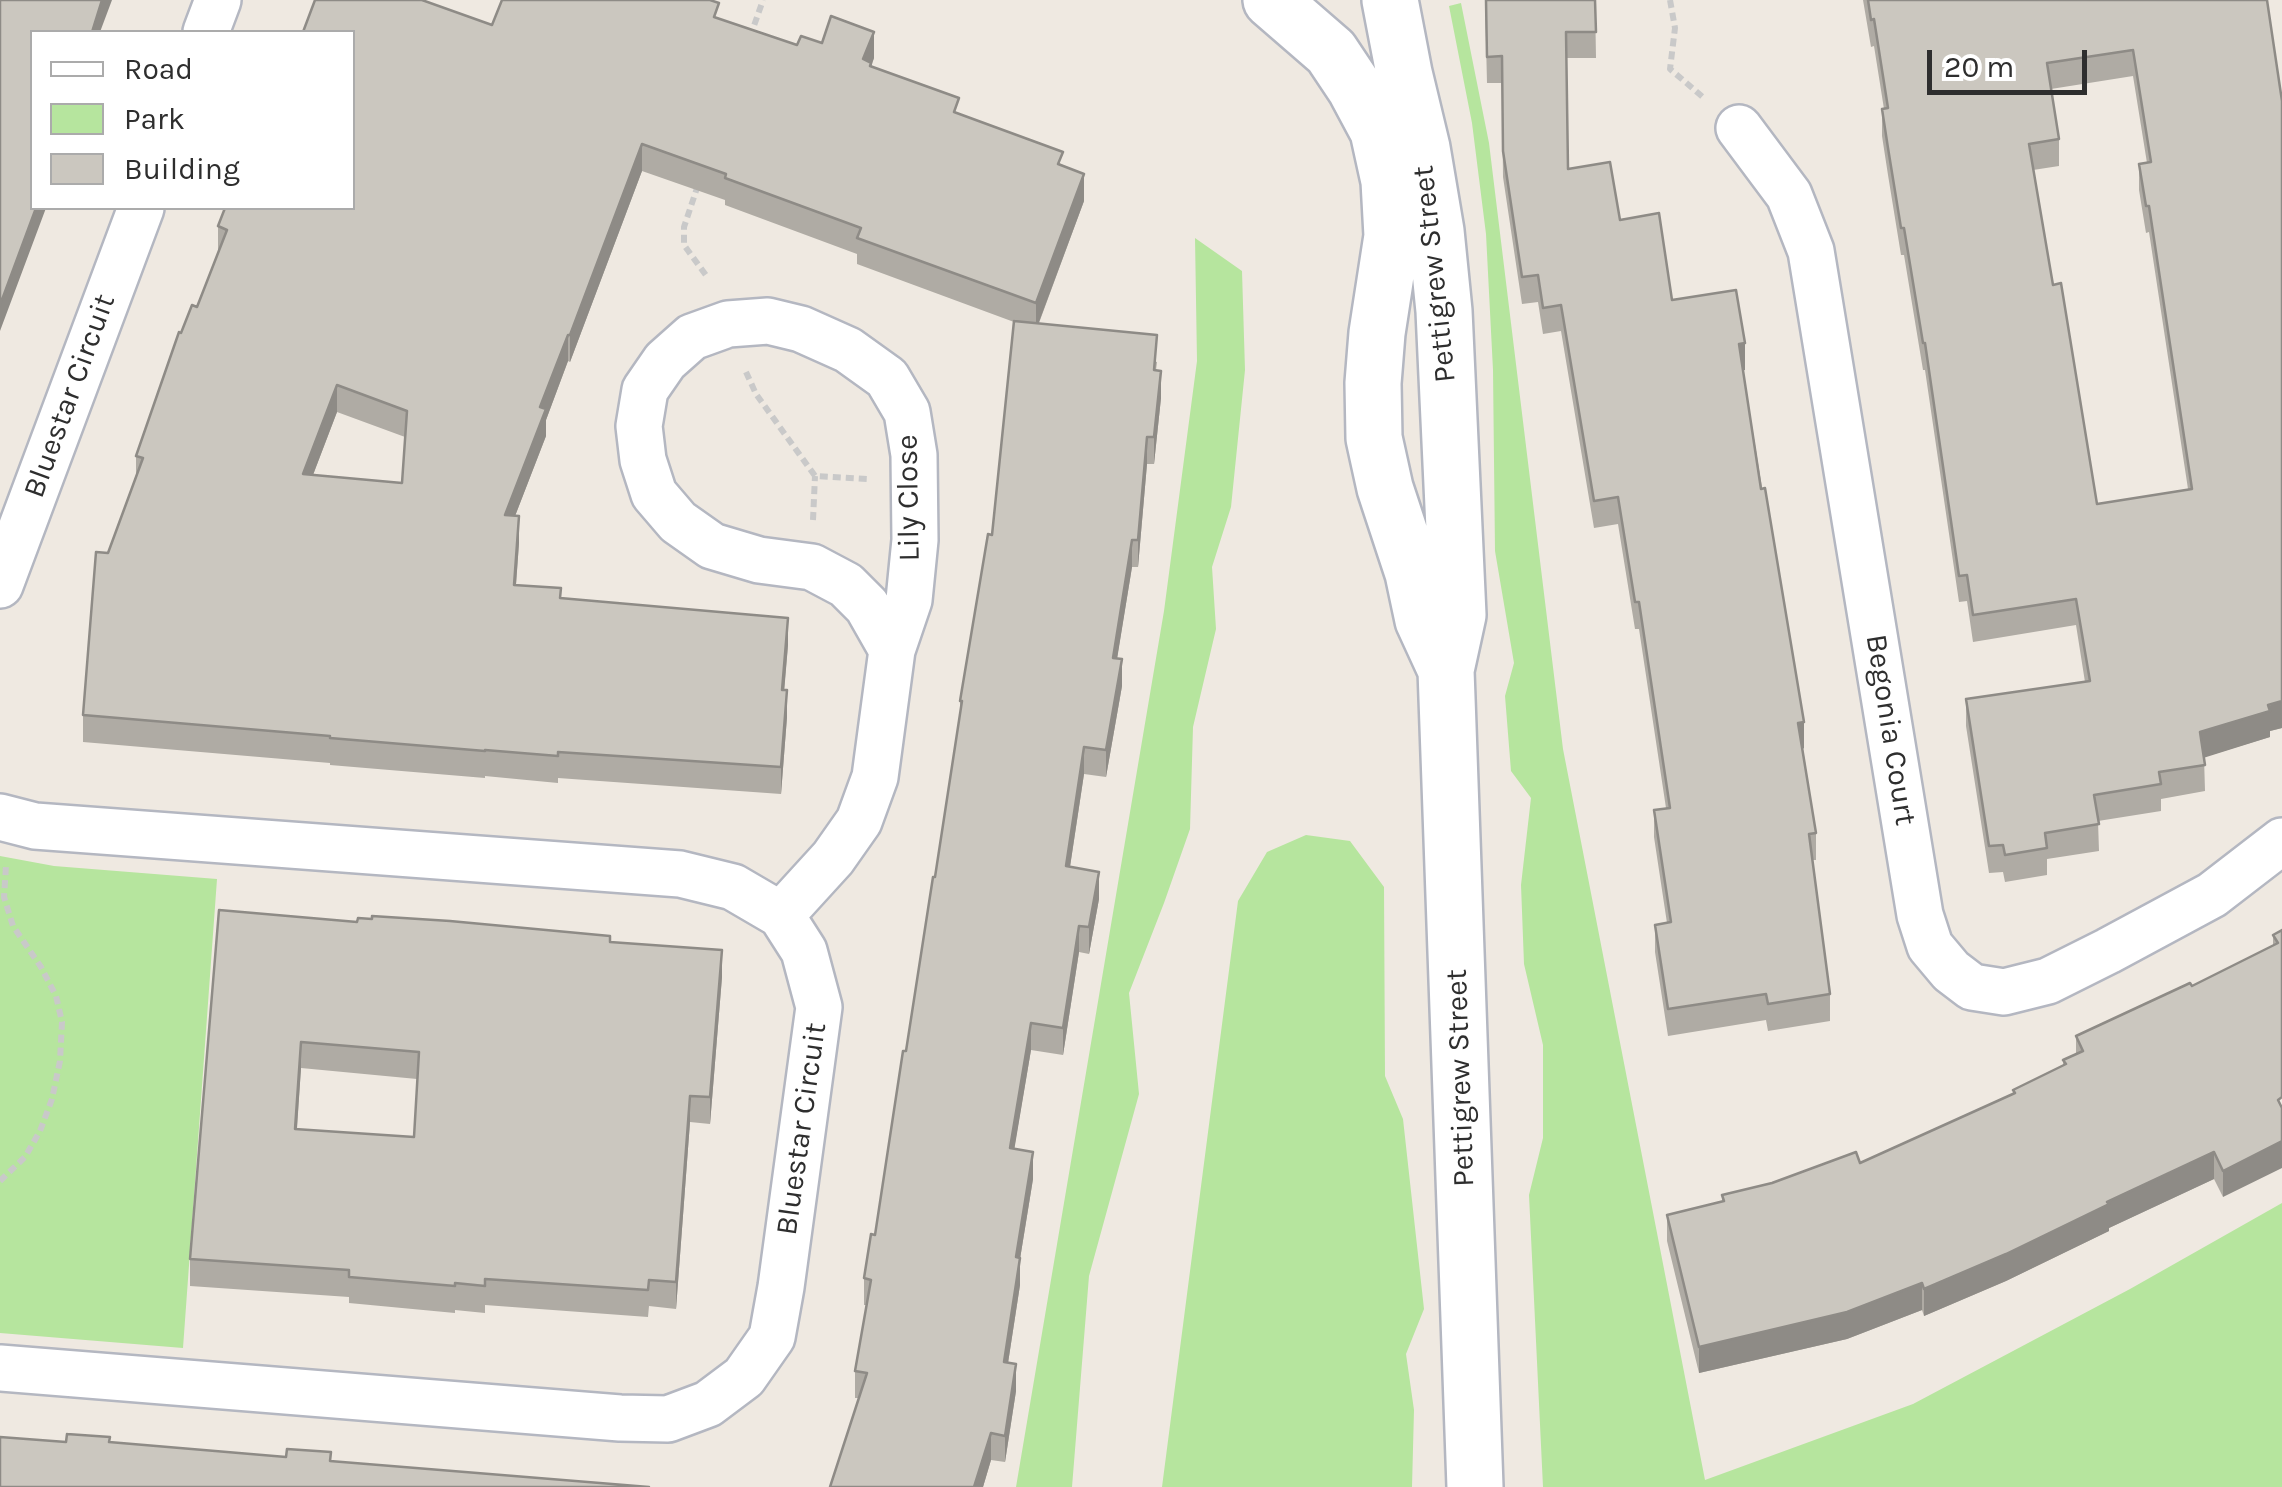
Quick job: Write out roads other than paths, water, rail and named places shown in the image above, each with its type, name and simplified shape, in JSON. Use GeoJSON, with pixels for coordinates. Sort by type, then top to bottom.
{"type":"FeatureCollection","features":[{"type":"Feature","properties":{"kind":"main road","name":"Pettigrew Street"},"geometry":{"type":"LineString","coordinates":[[1272,0],[1330,52],[1378,131],[1390,181],[1392,236],[1372,383],[1374,438],[1423,620],[1446,670]]}},
{"type":"Feature","properties":{"kind":"main road","name":"Pettigrew Street"},"geometry":{"type":"LineString","coordinates":[[1390,0],[1437,238],[1444,310],[1458,615],[1446,670],[1475,1487]]}},
{"type":"Feature","properties":{"kind":"street"},"geometry":{"type":"LineString","coordinates":[[207,30],[218,0]]}},
{"type":"Feature","properties":{"kind":"street","name":"Begonia Court"},"geometry":{"type":"LineString","coordinates":[[1739,128],[1788,196],[1811,251],[1920,915],[1930,946],[1951,972],[1972,986],[2004,992],[2048,981],[2212,895],[2282,841]]}},
{"type":"Feature","properties":{"kind":"street","name":"Bluestar Circuit"},"geometry":{"type":"LineString","coordinates":[[0,586],[140,210]]}},
{"type":"Feature","properties":{"kind":"street","name":"Lily Close"},"geometry":{"type":"LineString","coordinates":[[781,916],[833,858],[859,820],[875,776],[892,650],[908,600],[914,540],[916,482],[907,412],[887,378],[848,350],[802,329],[768,321],[728,324],[692,338],[666,361],[644,390],[639,426],[643,460],[654,494],[678,522],[712,546],[759,560],[812,567],[846,585],[866,606],[892,650]]}},
{"type":"Feature","properties":{"kind":"street","name":"Bluestar Circuit"},"geometry":{"type":"LineString","coordinates":[[0,1368],[620,1418],[668,1419],[708,1404],[744,1377],[772,1337],[819,1007],[804,951],[781,916],[734,887],[680,874],[34,826],[5,818]]}}]}
